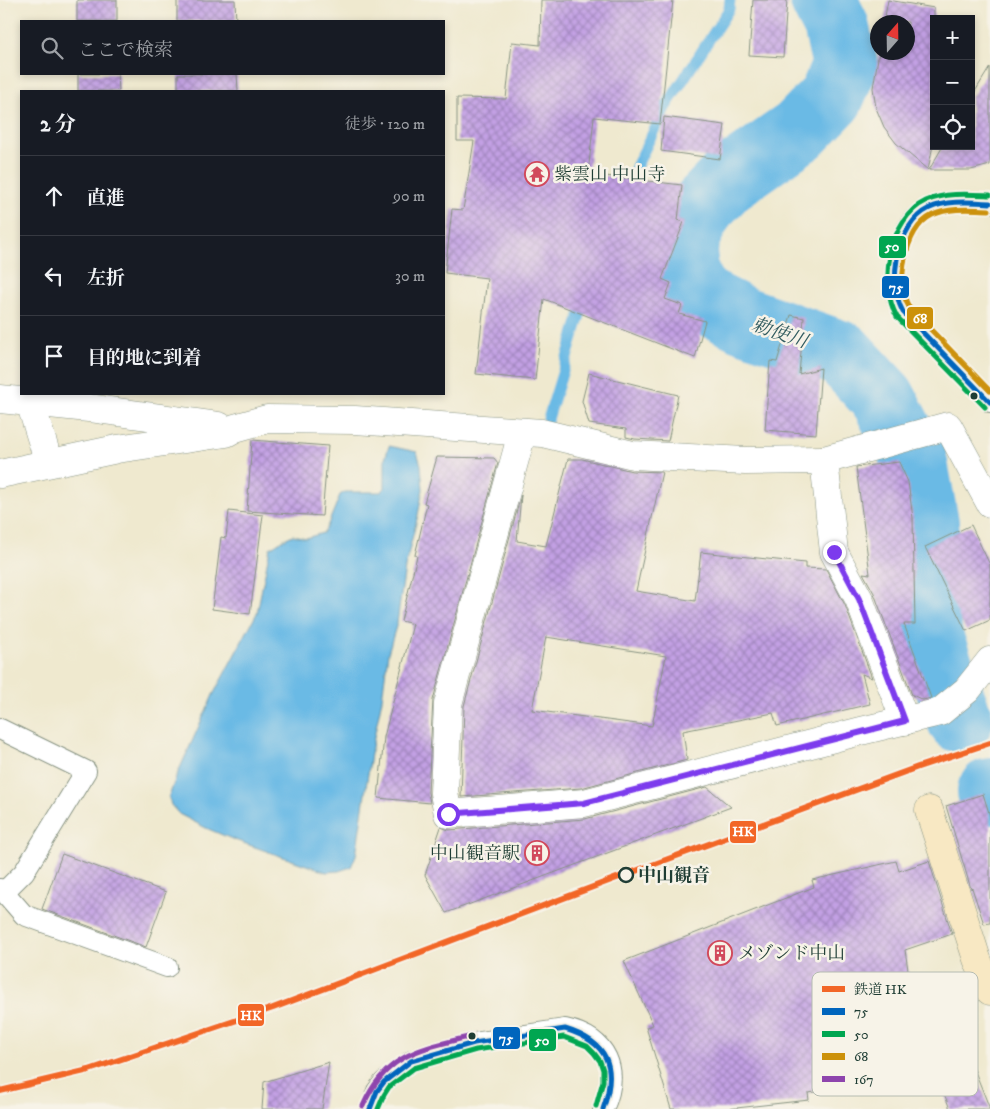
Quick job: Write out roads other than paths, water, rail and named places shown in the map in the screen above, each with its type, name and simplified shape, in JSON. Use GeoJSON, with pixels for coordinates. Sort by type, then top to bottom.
{"type":"FeatureCollection","features":[{"type":"Feature","properties":{"kind":"main road"},"geometry":{"type":"LineString","coordinates":[[930,810],[977,958],[990,990]]}},
{"type":"Feature","properties":{"kind":"street"},"geometry":{"type":"LineString","coordinates":[[0,399],[89,408],[235,428]]}},
{"type":"Feature","properties":{"kind":"street"},"geometry":{"type":"LineString","coordinates":[[30,402],[49,463]]}},
{"type":"Feature","properties":{"kind":"street"},"geometry":{"type":"LineString","coordinates":[[0,474],[117,449],[226,433],[235,428],[267,419],[356,420],[542,433],[633,455],[745,461],[824,460],[948,426],[990,503]]}},
{"type":"Feature","properties":{"kind":"street"},"geometry":{"type":"LineString","coordinates":[[522,433],[448,704],[444,793],[448,814],[584,803],[940,712],[967,690],[990,661]]}},
{"type":"Feature","properties":{"kind":"street"},"geometry":{"type":"LineString","coordinates":[[824,460],[834,552],[859,599],[905,721]]}},
{"type":"Feature","properties":{"kind":"lane"},"geometry":{"type":"LineString","coordinates":[[990,203],[965,200],[938,204],[922,211],[911,221],[904,233],[895,270],[895,295],[898,305],[903,312],[990,402]]}},
{"type":"Feature","properties":{"kind":"lane"},"geometry":{"type":"LineString","coordinates":[[0,729],[86,771],[24,872],[2,890],[24,914],[167,967]]}},
{"type":"Feature","properties":{"kind":"lane"},"geometry":{"type":"LineString","coordinates":[[370,1109],[377,1091],[384,1082],[411,1061],[474,1043],[565,1029],[590,1037],[602,1048],[608,1061],[612,1084],[603,1109]]}},
{"type":"Feature","properties":{"kind":"water"},"geometry":{"type":"Polygon","coordinates":[[[389,446],[417,452],[421,465],[423,489],[405,567],[397,623],[388,653],[356,855],[351,867],[339,871],[326,872],[206,828],[179,814],[171,805],[169,797],[213,695],[257,613],[270,548],[293,535],[306,538],[323,533],[340,495],[345,492],[381,492],[385,488],[385,459],[389,446]]]}},
{"type":"Feature","properties":{"kind":"waterway"},"geometry":{"type":"LineString","coordinates":[[627,194],[636,167],[665,108],[729,9],[730,0]]}},
{"type":"Feature","properties":{"kind":"waterway","name":"勅使川"},"geometry":{"type":"LineString","coordinates":[[823,0],[836,25],[845,65],[831,98],[799,131],[727,181],[703,206],[686,238],[684,268],[698,297],[742,319],[842,354],[883,398],[914,458],[926,523],[929,634],[960,720]]}},
{"type":"Feature","properties":{"kind":"waterway"},"geometry":{"type":"LineString","coordinates":[[548,419],[585,299]]}},
{"type":"Feature","properties":{"kind":"rail line","name":"HK"},"geometry":{"type":"LineString","coordinates":[[0,1091],[89,1070],[273,1008],[614,879],[918,767],[990,743]]}},
{"type":"Feature","properties":{"kind":"place","name":"紫雲山 中山寺"},"geometry":{"type":"Point","coordinates":[537,174]}},
{"type":"Feature","properties":{"kind":"place","name":"中山観音駅"},"geometry":{"type":"Point","coordinates":[537,853]}},
{"type":"Feature","properties":{"kind":"place","name":"中山観音"},"geometry":{"type":"Point","coordinates":[626,875]}},
{"type":"Feature","properties":{"kind":"place","name":"メゾンド中山"},"geometry":{"type":"Point","coordinates":[720,953]}}]}
